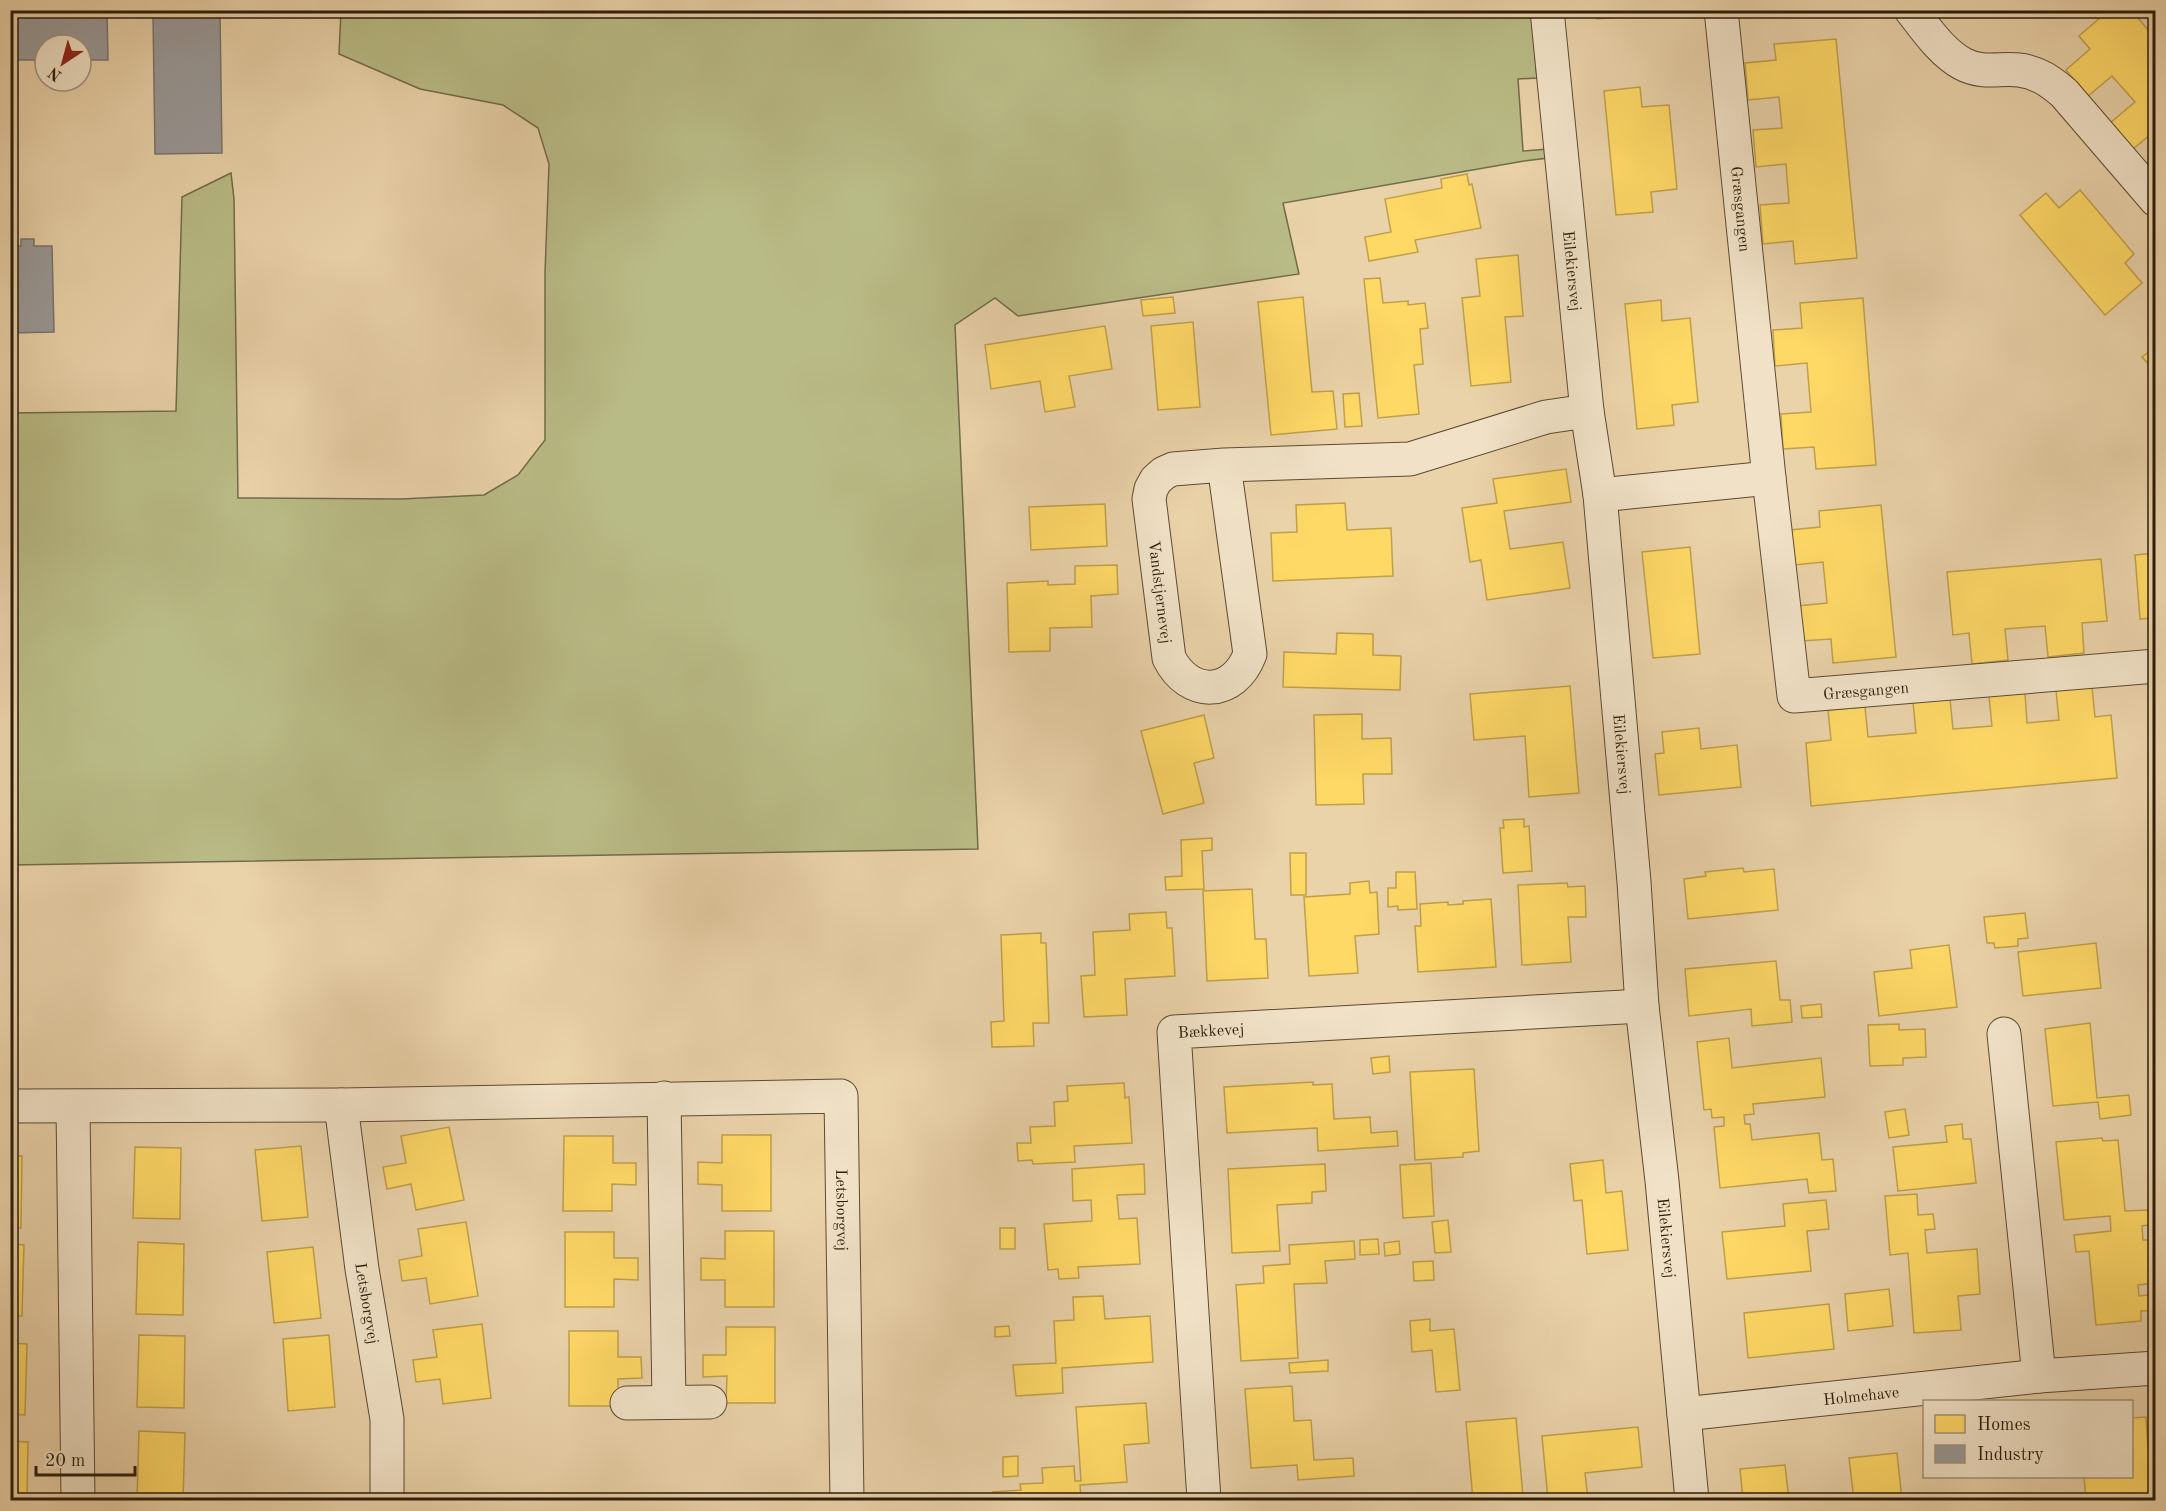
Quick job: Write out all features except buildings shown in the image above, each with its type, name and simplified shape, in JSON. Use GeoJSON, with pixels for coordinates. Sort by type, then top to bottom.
{"type":"FeatureCollection","features":[{"type":"Feature","properties":{"kind":"street","name":"Eilekiersvej"},"geometry":{"type":"LineString","coordinates":[[1547,10],[1587,411],[1600,495],[1634,882],[1642,1006],[1662,1182],[1692,1500]]}},
{"type":"Feature","properties":{"kind":"street","name":"Græsgangen"},"geometry":{"type":"LineString","coordinates":[[1722,10],[1769,478],[1794,696],[2156,666]]}},
{"type":"Feature","properties":{"kind":"street"},"geometry":{"type":"LineString","coordinates":[[1911,10],[1947,53],[1963,64],[1982,70],[2018,70],[2035,73],[2051,81],[2064,93],[2156,200]]}},
{"type":"Feature","properties":{"kind":"street","name":"Vandstjernevej"},"geometry":{"type":"LineString","coordinates":[[1224,465],[1250,654],[1245,667],[1236,677],[1224,684],[1211,687],[1197,686],[1185,680],[1175,670],[1169,658],[1149,499],[1156,480],[1164,473],[1173,469],[1224,465],[1410,459],[1546,417],[1587,411]]}},
{"type":"Feature","properties":{"kind":"street"},"geometry":{"type":"LineString","coordinates":[[1600,495],[1769,478]]}},
{"type":"Feature","properties":{"kind":"street","name":"Bækkevej"},"geometry":{"type":"LineString","coordinates":[[1204,1500],[1174,1032],[1642,1006]]}},
{"type":"Feature","properties":{"kind":"street"},"geometry":{"type":"LineString","coordinates":[[2004,1034],[2038,1376]]}},
{"type":"Feature","properties":{"kind":"street","name":"Letsborgvej"},"geometry":{"type":"LineString","coordinates":[[10,1106],[341,1106],[841,1096],[847,1500]]}},
{"type":"Feature","properties":{"kind":"street"},"geometry":{"type":"LineString","coordinates":[[664,1098],[669,1402]]}},
{"type":"Feature","properties":{"kind":"street","name":"Letsborgvej"},"geometry":{"type":"LineString","coordinates":[[341,1106],[362,1269],[387,1419],[387,1500]]}},
{"type":"Feature","properties":{"kind":"street"},"geometry":{"type":"LineString","coordinates":[[73,1107],[78,1500]]}},
{"type":"Feature","properties":{"kind":"street","name":"Holmehave"},"geometry":{"type":"LineString","coordinates":[[1684,1414],[2038,1376],[2156,1368]]}},
{"type":"Feature","properties":{"kind":"street"},"geometry":{"type":"LineString","coordinates":[[627,1403],[710,1402]]}},
{"type":"Feature","properties":{"kind":"green space"},"geometry":{"type":"Polygon","coordinates":[[[341,11],[1531,11],[1537,78],[1518,79],[1523,151],[1547,149],[1548,158],[1283,203],[1299,274],[1018,316],[995,298],[955,325],[978,849],[11,865],[10,413],[176,411],[182,197],[231,173],[234,199],[238,498],[401,499],[484,495],[518,475],[545,440],[545,273],[549,164],[538,128],[503,105],[420,89],[339,54],[341,11]]]}}]}
